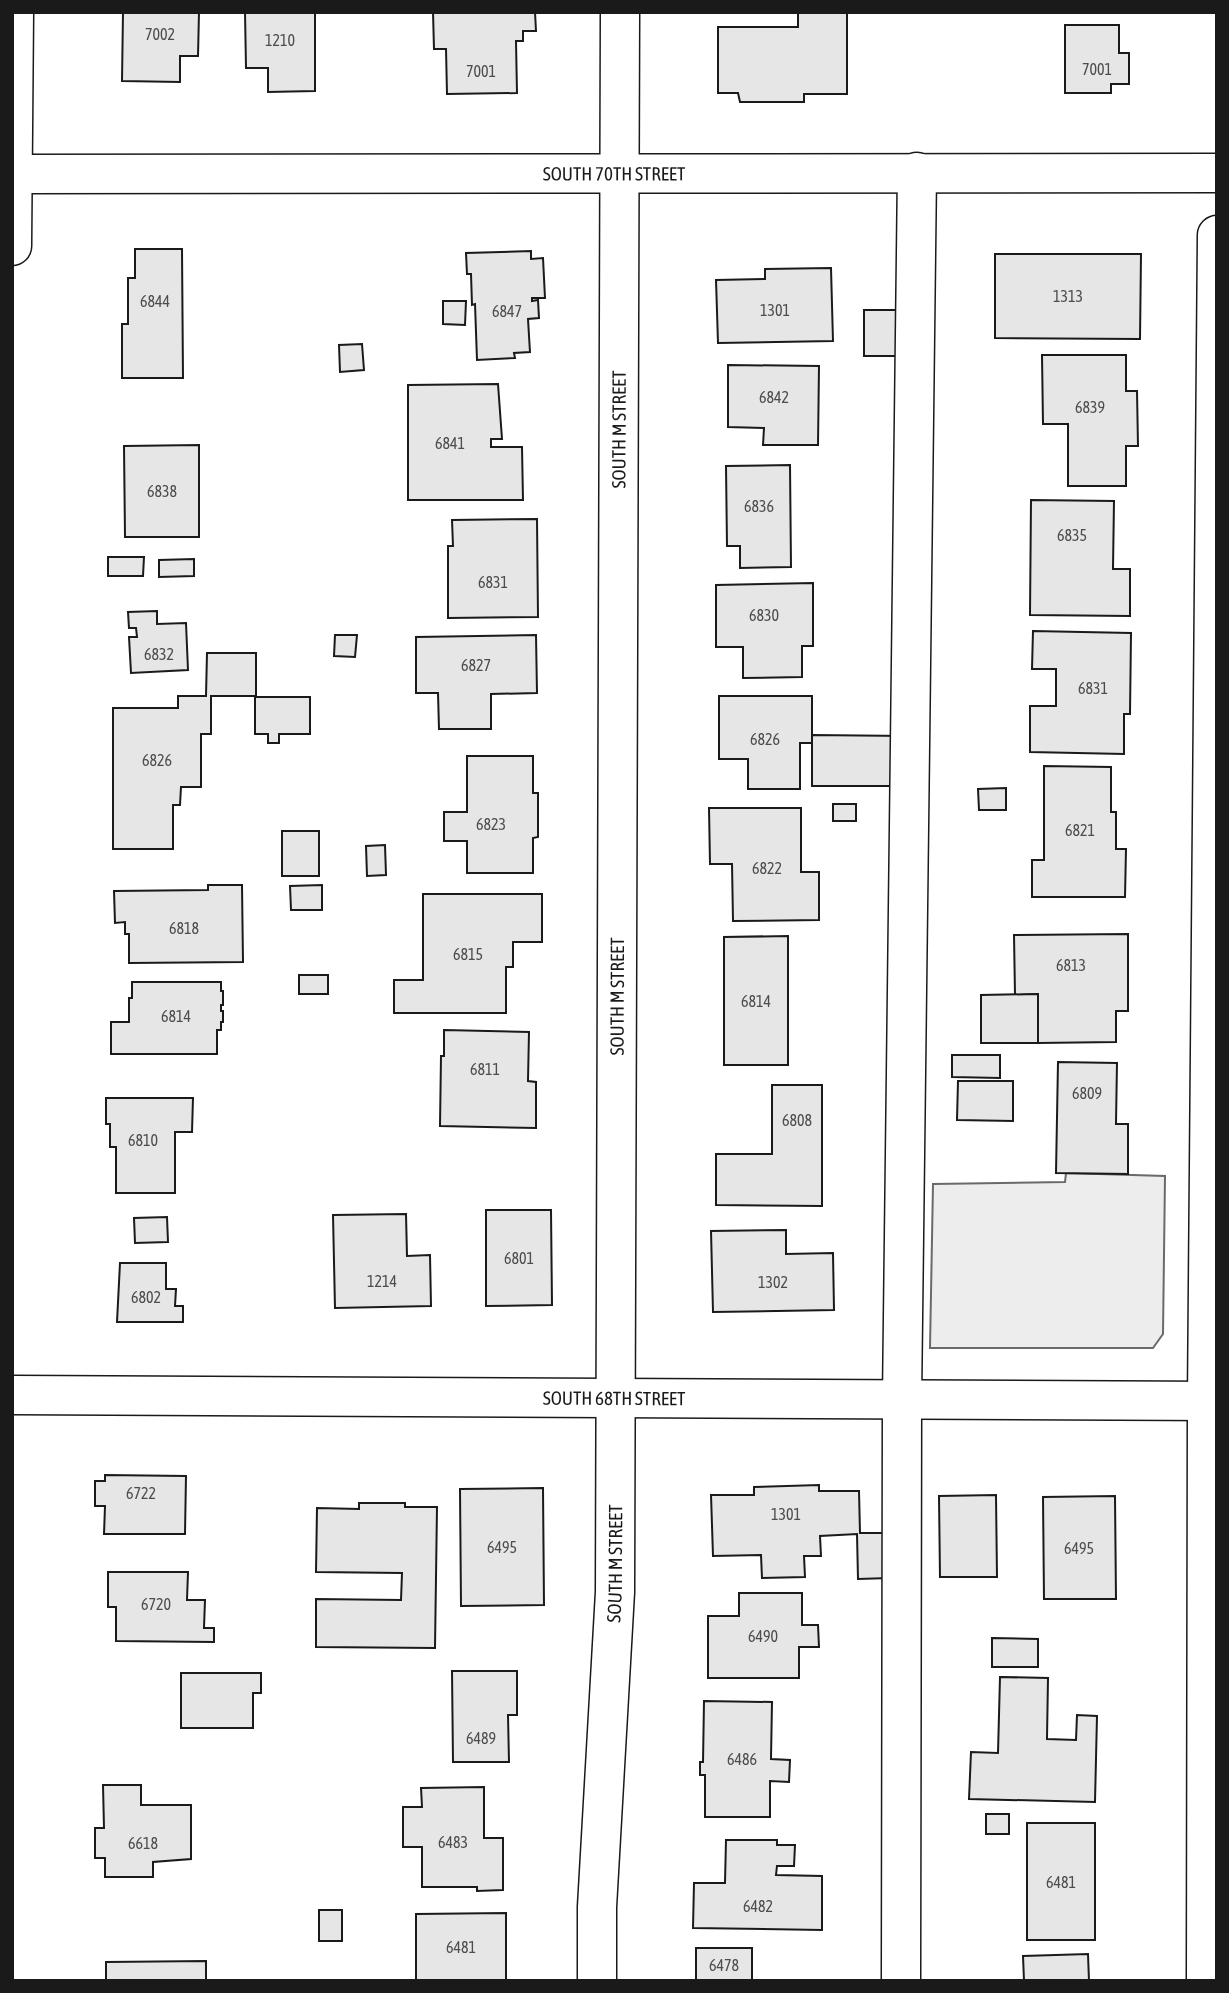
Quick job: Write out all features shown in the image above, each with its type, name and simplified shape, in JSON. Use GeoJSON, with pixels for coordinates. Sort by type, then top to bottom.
{"type":"FeatureCollection","features":[{"type":"Feature","properties":{"kind":"street"},"geometry":{"type":"LineString","coordinates":[[12,246],[13,12]]}},
{"type":"Feature","properties":{"kind":"street","name":"SOUTH M STREET"},"geometry":{"type":"LineString","coordinates":[[597,1981],[597,1907],[615,1592],[620,12]]}},
{"type":"Feature","properties":{"kind":"street"},"geometry":{"type":"LineString","coordinates":[[901,1981],[902,1400],[917,172]]}},
{"type":"Feature","properties":{"kind":"street","name":"SOUTH 70TH STREET"},"geometry":{"type":"LineString","coordinates":[[12,174],[1217,173]]}},
{"type":"Feature","properties":{"kind":"street"},"geometry":{"type":"LineString","coordinates":[[1206,1981],[1212,1401],[1217,235]]}},
{"type":"Feature","properties":{"kind":"street","name":"SOUTH 68TH STREET"},"geometry":{"type":"LineString","coordinates":[[12,1395],[1212,1401]]}},
{"type":"Feature","properties":{"kind":"shaded area"},"geometry":{"type":"Polygon","coordinates":[[[1066,1173],[1165,1176],[1163,1334],[1153,1348],[930,1348],[933,1184],[1065,1182],[1066,1173]]]}},
{"type":"Feature","properties":{"kind":"building"},"geometry":{"type":"Polygon","coordinates":[[[123,12],[199,12],[198,56],[180,56],[180,82],[122,81],[123,12]]]}},
{"type":"Feature","properties":{"kind":"building"},"geometry":{"type":"Polygon","coordinates":[[[245,12],[315,12],[315,91],[268,92],[268,68],[246,68],[245,12]]]}},
{"type":"Feature","properties":{"kind":"building"},"geometry":{"type":"Polygon","coordinates":[[[433,12],[535,12],[536,31],[523,31],[523,41],[516,41],[517,93],[447,94],[446,49],[434,49],[433,12]]]}},
{"type":"Feature","properties":{"kind":"building"},"geometry":{"type":"Polygon","coordinates":[[[798,12],[847,12],[847,94],[804,94],[804,102],[740,102],[738,93],[718,93],[718,27],[798,27],[798,12]]]}},
{"type":"Feature","properties":{"kind":"building"},"geometry":{"type":"Polygon","coordinates":[[[1065,25],[1119,25],[1119,53],[1129,53],[1129,84],[1111,84],[1111,93],[1065,93],[1065,25]]]}},
{"type":"Feature","properties":{"kind":"building"},"geometry":{"type":"Polygon","coordinates":[[[135,249],[182,249],[183,378],[122,378],[122,324],[128,324],[128,278],[135,278],[135,249]]]}},
{"type":"Feature","properties":{"kind":"building"},"geometry":{"type":"Polygon","coordinates":[[[531,251],[531,259],[543,258],[545,298],[532,298],[532,301],[538,300],[539,318],[528,319],[530,352],[514,353],[515,358],[477,360],[475,304],[472,305],[471,274],[467,274],[466,253],[531,251]]]}},
{"type":"Feature","properties":{"kind":"building"},"geometry":{"type":"Polygon","coordinates":[[[995,254],[1141,254],[1140,339],[995,338],[995,254]]]}},
{"type":"Feature","properties":{"kind":"building"},"geometry":{"type":"Polygon","coordinates":[[[831,268],[833,341],[718,343],[716,280],[765,279],[765,269],[831,268]]]}},
{"type":"Feature","properties":{"kind":"building"},"geometry":{"type":"Polygon","coordinates":[[[443,301],[466,301],[465,325],[443,324],[443,301]]]}},
{"type":"Feature","properties":{"kind":"building"},"geometry":{"type":"Polygon","coordinates":[[[864,310],[896,310],[897,356],[864,356],[864,310]]]}},
{"type":"Feature","properties":{"kind":"building"},"geometry":{"type":"Polygon","coordinates":[[[362,344],[364,370],[340,372],[339,345],[362,344]]]}},
{"type":"Feature","properties":{"kind":"building"},"geometry":{"type":"Polygon","coordinates":[[[1042,355],[1126,355],[1126,391],[1137,391],[1138,446],[1126,446],[1126,486],[1068,486],[1068,424],[1043,424],[1042,355]]]}},
{"type":"Feature","properties":{"kind":"building"},"geometry":{"type":"Polygon","coordinates":[[[728,365],[819,366],[818,445],[763,445],[764,428],[728,427],[728,365]]]}},
{"type":"Feature","properties":{"kind":"building"},"geometry":{"type":"Polygon","coordinates":[[[498,384],[502,439],[491,439],[491,447],[522,447],[523,500],[408,500],[408,385],[498,384]]]}},
{"type":"Feature","properties":{"kind":"building"},"geometry":{"type":"Polygon","coordinates":[[[199,445],[199,537],[125,537],[124,446],[199,445]]]}},
{"type":"Feature","properties":{"kind":"building"},"geometry":{"type":"Polygon","coordinates":[[[790,465],[791,567],[740,568],[740,546],[727,546],[726,466],[790,465]]]}},
{"type":"Feature","properties":{"kind":"building"},"geometry":{"type":"Polygon","coordinates":[[[1031,500],[1114,501],[1113,569],[1130,569],[1130,616],[1030,615],[1031,500]]]}},
{"type":"Feature","properties":{"kind":"building"},"geometry":{"type":"Polygon","coordinates":[[[537,519],[538,617],[448,618],[448,546],[453,546],[452,520],[537,519]]]}},
{"type":"Feature","properties":{"kind":"building"},"geometry":{"type":"Polygon","coordinates":[[[108,557],[144,557],[143,576],[108,576],[108,557]]]}},
{"type":"Feature","properties":{"kind":"building"},"geometry":{"type":"Polygon","coordinates":[[[194,559],[194,576],[159,577],[159,560],[194,559]]]}},
{"type":"Feature","properties":{"kind":"building"},"geometry":{"type":"Polygon","coordinates":[[[813,583],[813,646],[802,646],[802,677],[743,678],[743,647],[716,647],[716,585],[813,583]]]}},
{"type":"Feature","properties":{"kind":"building"},"geometry":{"type":"Polygon","coordinates":[[[157,611],[157,624],[186,623],[188,670],[131,673],[129,637],[137,637],[136,628],[129,628],[128,612],[157,611]]]}},
{"type":"Feature","properties":{"kind":"building"},"geometry":{"type":"Polygon","coordinates":[[[1033,631],[1131,633],[1130,714],[1124,714],[1124,754],[1030,752],[1030,706],[1056,706],[1056,669],[1032,669],[1033,631]]]}},
{"type":"Feature","properties":{"kind":"building"},"geometry":{"type":"Polygon","coordinates":[[[335,635],[357,635],[355,657],[334,656],[335,635]]]}},
{"type":"Feature","properties":{"kind":"building"},"geometry":{"type":"Polygon","coordinates":[[[536,635],[537,693],[491,694],[491,729],[439,729],[438,693],[416,693],[416,637],[536,635]]]}},
{"type":"Feature","properties":{"kind":"building"},"geometry":{"type":"Polygon","coordinates":[[[207,653],[256,653],[256,696],[211,696],[211,734],[201,734],[201,787],[181,787],[180,805],[173,805],[173,849],[113,849],[113,708],[178,708],[178,696],[206,696],[207,653]]]}},
{"type":"Feature","properties":{"kind":"building"},"geometry":{"type":"Polygon","coordinates":[[[719,696],[812,696],[812,743],[800,743],[800,789],[748,789],[748,759],[719,759],[719,696]]]}},
{"type":"Feature","properties":{"kind":"building"},"geometry":{"type":"Polygon","coordinates":[[[255,697],[310,697],[310,734],[279,734],[279,743],[268,743],[268,734],[255,734],[255,697]]]}},
{"type":"Feature","properties":{"kind":"building"},"geometry":{"type":"Polygon","coordinates":[[[812,735],[907,736],[906,786],[812,786],[812,735]]]}},
{"type":"Feature","properties":{"kind":"building"},"geometry":{"type":"Polygon","coordinates":[[[467,756],[533,756],[533,793],[538,793],[538,837],[533,838],[533,873],[467,873],[467,841],[444,841],[444,812],[467,812],[467,756]]]}},
{"type":"Feature","properties":{"kind":"building"},"geometry":{"type":"Polygon","coordinates":[[[1044,766],[1111,767],[1111,812],[1116,812],[1116,849],[1126,849],[1125,897],[1032,897],[1032,860],[1044,860],[1044,766]]]}},
{"type":"Feature","properties":{"kind":"building"},"geometry":{"type":"Polygon","coordinates":[[[1006,788],[1006,810],[979,810],[978,789],[1006,788]]]}},
{"type":"Feature","properties":{"kind":"building"},"geometry":{"type":"Polygon","coordinates":[[[833,804],[856,804],[856,821],[833,821],[833,804]]]}},
{"type":"Feature","properties":{"kind":"building"},"geometry":{"type":"Polygon","coordinates":[[[709,808],[801,808],[801,872],[819,872],[819,920],[733,921],[732,864],[710,864],[709,808]]]}},
{"type":"Feature","properties":{"kind":"building"},"geometry":{"type":"Polygon","coordinates":[[[282,831],[319,831],[319,876],[282,876],[282,831]]]}},
{"type":"Feature","properties":{"kind":"building"},"geometry":{"type":"Polygon","coordinates":[[[385,845],[386,875],[367,876],[366,846],[385,845]]]}},
{"type":"Feature","properties":{"kind":"building"},"geometry":{"type":"Polygon","coordinates":[[[208,885],[242,885],[243,962],[129,963],[129,934],[125,934],[125,922],[115,923],[114,891],[208,890],[208,885]]]}},
{"type":"Feature","properties":{"kind":"building"},"geometry":{"type":"Polygon","coordinates":[[[322,885],[322,910],[291,910],[290,886],[322,885]]]}},
{"type":"Feature","properties":{"kind":"building"},"geometry":{"type":"Polygon","coordinates":[[[423,894],[542,894],[542,942],[513,942],[513,967],[506,967],[506,1013],[394,1013],[394,980],[423,980],[423,894]]]}},
{"type":"Feature","properties":{"kind":"building"},"geometry":{"type":"Polygon","coordinates":[[[1128,934],[1128,1011],[1116,1011],[1116,1042],[1038,1043],[1038,994],[1015,995],[1014,935],[1128,934]]]}},
{"type":"Feature","properties":{"kind":"building"},"geometry":{"type":"Polygon","coordinates":[[[788,936],[788,1065],[724,1065],[724,937],[788,936]]]}},
{"type":"Feature","properties":{"kind":"building"},"geometry":{"type":"Polygon","coordinates":[[[299,975],[328,975],[328,994],[299,994],[299,975]]]}},
{"type":"Feature","properties":{"kind":"building"},"geometry":{"type":"Polygon","coordinates":[[[132,982],[221,982],[223,1022],[221,1030],[217,1030],[217,1054],[111,1054],[111,1022],[129,1022],[132,982]]]}},
{"type":"Feature","properties":{"kind":"building"},"geometry":{"type":"Polygon","coordinates":[[[1038,994],[1038,1043],[981,1043],[981,995],[1038,994]]]}},
{"type":"Feature","properties":{"kind":"building"},"geometry":{"type":"Polygon","coordinates":[[[444,1030],[529,1032],[528,1081],[536,1082],[536,1128],[440,1126],[444,1030]]]}},
{"type":"Feature","properties":{"kind":"building"},"geometry":{"type":"Polygon","coordinates":[[[952,1055],[1000,1055],[1000,1078],[952,1077],[952,1055]]]}},
{"type":"Feature","properties":{"kind":"building"},"geometry":{"type":"Polygon","coordinates":[[[1058,1062],[1117,1063],[1116,1124],[1128,1124],[1128,1174],[1056,1173],[1058,1062]]]}},
{"type":"Feature","properties":{"kind":"building"},"geometry":{"type":"Polygon","coordinates":[[[958,1081],[1013,1081],[1013,1121],[957,1120],[958,1081]]]}},
{"type":"Feature","properties":{"kind":"building"},"geometry":{"type":"Polygon","coordinates":[[[772,1085],[822,1085],[822,1206],[716,1205],[716,1154],[772,1154],[772,1085]]]}},
{"type":"Feature","properties":{"kind":"building"},"geometry":{"type":"Polygon","coordinates":[[[106,1098],[193,1098],[192,1132],[175,1132],[175,1193],[116,1193],[116,1147],[110,1147],[110,1124],[106,1124],[106,1098]]]}},
{"type":"Feature","properties":{"kind":"building"},"geometry":{"type":"Polygon","coordinates":[[[486,1210],[551,1210],[552,1305],[486,1306],[486,1210]]]}},
{"type":"Feature","properties":{"kind":"building"},"geometry":{"type":"Polygon","coordinates":[[[406,1214],[407,1256],[430,1255],[431,1306],[335,1308],[333,1215],[406,1214]]]}},
{"type":"Feature","properties":{"kind":"building"},"geometry":{"type":"Polygon","coordinates":[[[167,1217],[168,1242],[135,1243],[134,1218],[167,1217]]]}},
{"type":"Feature","properties":{"kind":"building"},"geometry":{"type":"Polygon","coordinates":[[[786,1230],[786,1254],[833,1253],[834,1310],[713,1312],[711,1231],[786,1230]]]}},
{"type":"Feature","properties":{"kind":"building"},"geometry":{"type":"Polygon","coordinates":[[[120,1263],[166,1263],[166,1289],[176,1289],[175,1306],[183,1306],[183,1322],[117,1322],[120,1263]]]}},
{"type":"Feature","properties":{"kind":"building"},"geometry":{"type":"Polygon","coordinates":[[[105,1475],[186,1476],[185,1534],[104,1534],[105,1506],[95,1506],[95,1481],[105,1481],[105,1475]]]}},
{"type":"Feature","properties":{"kind":"building"},"geometry":{"type":"Polygon","coordinates":[[[819,1485],[819,1491],[859,1491],[860,1533],[889,1533],[890,1578],[858,1579],[857,1534],[820,1536],[821,1556],[804,1556],[805,1577],[762,1578],[761,1555],[713,1556],[711,1495],[754,1495],[754,1487],[819,1485]]]}},
{"type":"Feature","properties":{"kind":"building"},"geometry":{"type":"Polygon","coordinates":[[[543,1488],[544,1605],[461,1606],[460,1489],[543,1488]]]}},
{"type":"Feature","properties":{"kind":"building"},"geometry":{"type":"Polygon","coordinates":[[[996,1495],[997,1577],[940,1577],[939,1496],[996,1495]]]}},
{"type":"Feature","properties":{"kind":"building"},"geometry":{"type":"Polygon","coordinates":[[[1115,1496],[1116,1599],[1044,1599],[1043,1497],[1115,1496]]]}},
{"type":"Feature","properties":{"kind":"building"},"geometry":{"type":"Polygon","coordinates":[[[359,1503],[405,1503],[405,1507],[437,1507],[435,1648],[316,1647],[316,1599],[401,1600],[402,1573],[316,1572],[317,1508],[359,1509],[359,1503]]]}},
{"type":"Feature","properties":{"kind":"building"},"geometry":{"type":"Polygon","coordinates":[[[108,1572],[188,1572],[187,1600],[205,1600],[204,1628],[214,1628],[214,1642],[116,1641],[116,1607],[108,1607],[108,1572]]]}},
{"type":"Feature","properties":{"kind":"building"},"geometry":{"type":"Polygon","coordinates":[[[739,1593],[802,1593],[802,1625],[818,1625],[819,1647],[799,1647],[799,1678],[708,1678],[708,1616],[739,1616],[739,1593]]]}},
{"type":"Feature","properties":{"kind":"building"},"geometry":{"type":"Polygon","coordinates":[[[992,1638],[1038,1639],[1038,1667],[992,1667],[992,1638]]]}},
{"type":"Feature","properties":{"kind":"building"},"geometry":{"type":"Polygon","coordinates":[[[452,1671],[517,1671],[517,1715],[508,1715],[509,1762],[453,1762],[452,1671]]]}},
{"type":"Feature","properties":{"kind":"building"},"geometry":{"type":"Polygon","coordinates":[[[181,1673],[261,1673],[261,1693],[253,1693],[253,1728],[181,1728],[181,1673]]]}},
{"type":"Feature","properties":{"kind":"building"},"geometry":{"type":"Polygon","coordinates":[[[1000,1677],[1048,1678],[1047,1739],[1076,1740],[1077,1715],[1097,1716],[1095,1802],[969,1799],[971,1752],[998,1753],[1000,1677]]]}},
{"type":"Feature","properties":{"kind":"building"},"geometry":{"type":"Polygon","coordinates":[[[704,1701],[772,1702],[771,1759],[790,1760],[789,1782],[770,1781],[770,1817],[705,1817],[705,1775],[700,1775],[700,1762],[703,1762],[704,1701]]]}},
{"type":"Feature","properties":{"kind":"building"},"geometry":{"type":"Polygon","coordinates":[[[103,1785],[141,1785],[141,1805],[191,1805],[191,1859],[153,1862],[153,1877],[105,1877],[105,1858],[95,1858],[95,1828],[104,1828],[103,1785]]]}},
{"type":"Feature","properties":{"kind":"building"},"geometry":{"type":"Polygon","coordinates":[[[484,1787],[484,1838],[503,1838],[503,1890],[422,1887],[422,1847],[403,1847],[403,1807],[422,1807],[421,1788],[484,1787]]]}},
{"type":"Feature","properties":{"kind":"building"},"geometry":{"type":"Polygon","coordinates":[[[986,1814],[1009,1814],[1009,1834],[986,1834],[986,1814]]]}},
{"type":"Feature","properties":{"kind":"building"},"geometry":{"type":"Polygon","coordinates":[[[1027,1823],[1095,1823],[1095,1940],[1027,1940],[1027,1823]]]}},
{"type":"Feature","properties":{"kind":"building"},"geometry":{"type":"Polygon","coordinates":[[[726,1840],[777,1840],[777,1845],[795,1845],[794,1866],[777,1866],[776,1875],[822,1876],[822,1930],[693,1928],[694,1883],[725,1883],[726,1840]]]}},
{"type":"Feature","properties":{"kind":"building"},"geometry":{"type":"Polygon","coordinates":[[[319,1910],[342,1910],[342,1941],[319,1941],[319,1910]]]}},
{"type":"Feature","properties":{"kind":"building"},"geometry":{"type":"Polygon","coordinates":[[[506,1913],[506,1981],[416,1981],[416,1914],[506,1913]]]}},
{"type":"Feature","properties":{"kind":"building"},"geometry":{"type":"Polygon","coordinates":[[[696,1948],[752,1948],[752,1981],[696,1981],[696,1948]]]}},
{"type":"Feature","properties":{"kind":"building"},"geometry":{"type":"Polygon","coordinates":[[[1088,1954],[1089,1981],[1024,1981],[1023,1956],[1088,1954]]]}},
{"type":"Feature","properties":{"kind":"building"},"geometry":{"type":"Polygon","coordinates":[[[206,1961],[206,1981],[106,1981],[106,1962],[206,1961]]]}}]}
